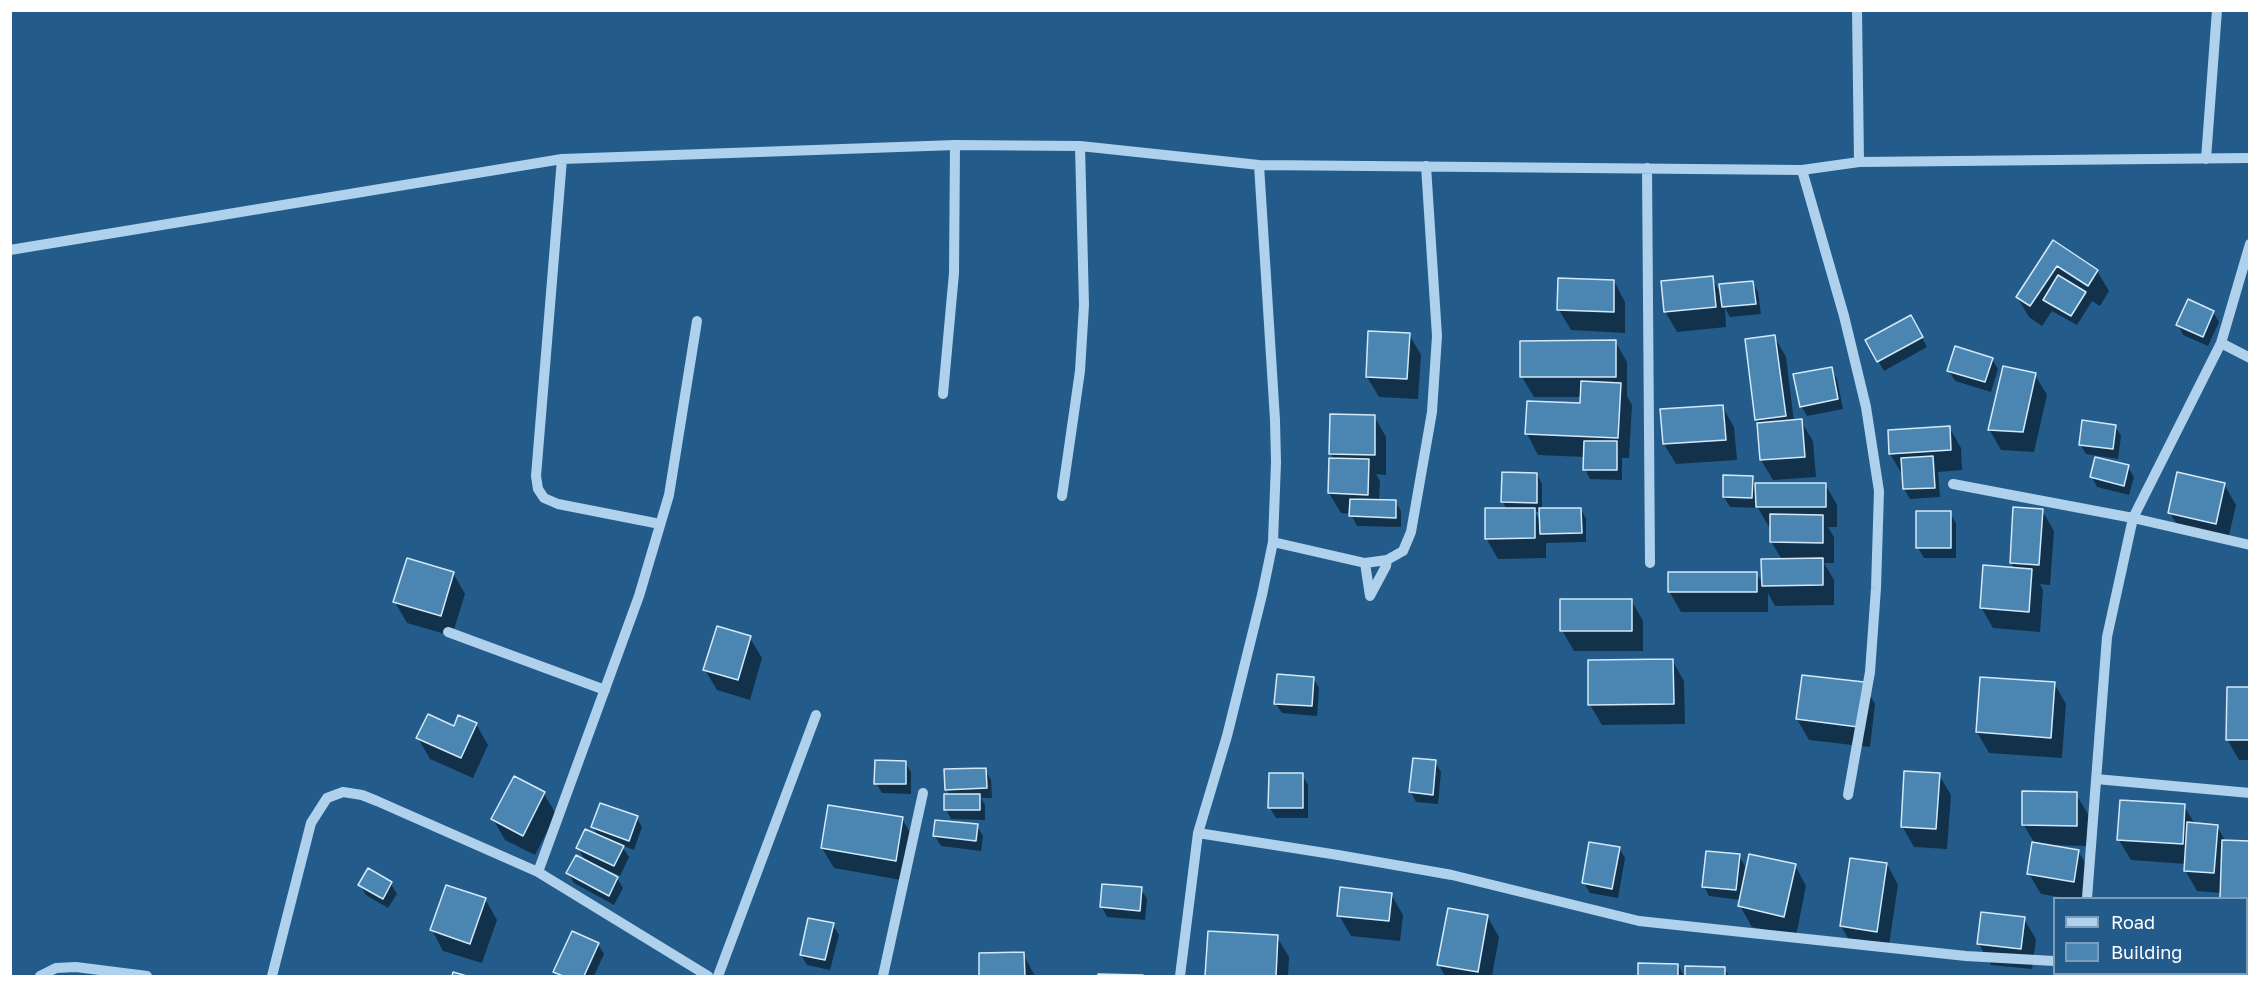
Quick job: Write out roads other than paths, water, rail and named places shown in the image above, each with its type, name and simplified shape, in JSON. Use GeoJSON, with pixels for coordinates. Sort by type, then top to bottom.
{"type":"FeatureCollection","features":[{"type":"Feature","properties":{"kind":"street"},"geometry":{"type":"LineString","coordinates":[[1857,10],[1859,162]]}},
{"type":"Feature","properties":{"kind":"street"},"geometry":{"type":"LineString","coordinates":[[2206,159],[2217,10]]}},
{"type":"Feature","properties":{"kind":"street"},"geometry":{"type":"LineString","coordinates":[[10,250],[562,159],[955,145],[1080,146],[1259,165],[1802,170],[1859,162],[2250,158]]}},
{"type":"Feature","properties":{"kind":"street"},"geometry":{"type":"LineString","coordinates":[[943,394],[954,273],[955,145]]}},
{"type":"Feature","properties":{"kind":"street"},"geometry":{"type":"LineString","coordinates":[[1062,496],[1080,371],[1084,305],[1080,146]]}},
{"type":"Feature","properties":{"kind":"street"},"geometry":{"type":"LineString","coordinates":[[562,159],[536,476],[538,489],[544,498],[558,504],[660,524]]}},
{"type":"Feature","properties":{"kind":"street"},"geometry":{"type":"LineString","coordinates":[[1180,976],[1198,833],[1227,736],[1263,595],[1273,542],[1275,420],[1259,165]]}},
{"type":"Feature","properties":{"kind":"street"},"geometry":{"type":"LineString","coordinates":[[1273,542],[1365,563],[1387,560],[1402,551],[1412,532],[1432,412],[1437,336],[1426,166]]}},
{"type":"Feature","properties":{"kind":"street"},"geometry":{"type":"LineString","coordinates":[[1647,168],[1650,563]]}},
{"type":"Feature","properties":{"kind":"street"},"geometry":{"type":"LineString","coordinates":[[1802,170],[1866,407],[1879,491],[1876,588],[1870,672],[1848,795]]}},
{"type":"Feature","properties":{"kind":"street"},"geometry":{"type":"LineString","coordinates":[[2087,897],[2107,637],[2133,518],[2221,343],[2250,244]]}},
{"type":"Feature","properties":{"kind":"street"},"geometry":{"type":"LineString","coordinates":[[538,872],[639,596],[669,495],[697,321]]}},
{"type":"Feature","properties":{"kind":"street"},"geometry":{"type":"LineString","coordinates":[[2221,343],[2250,358]]}},
{"type":"Feature","properties":{"kind":"street"},"geometry":{"type":"LineString","coordinates":[[1953,484],[2133,518],[2250,545]]}},
{"type":"Feature","properties":{"kind":"street"},"geometry":{"type":"LineString","coordinates":[[1365,563],[1370,596],[1387,560]]}},
{"type":"Feature","properties":{"kind":"street"},"geometry":{"type":"LineString","coordinates":[[448,632],[605,690]]}},
{"type":"Feature","properties":{"kind":"street"},"geometry":{"type":"LineString","coordinates":[[718,976],[816,715]]}},
{"type":"Feature","properties":{"kind":"street"},"geometry":{"type":"LineString","coordinates":[[2096,779],[2250,794]]}},
{"type":"Feature","properties":{"kind":"street"},"geometry":{"type":"LineString","coordinates":[[272,976],[311,823],[327,798],[343,792],[362,795],[538,872],[708,976]]}},
{"type":"Feature","properties":{"kind":"street"},"geometry":{"type":"LineString","coordinates":[[883,976],[923,793]]}},
{"type":"Feature","properties":{"kind":"street"},"geometry":{"type":"LineString","coordinates":[[1198,833],[1452,875],[1639,921],[1966,956],[2053,961]]}},
{"type":"Feature","properties":{"kind":"street"},"geometry":{"type":"LineString","coordinates":[[40,976],[56,968],[76,967],[147,976]]}}]}
